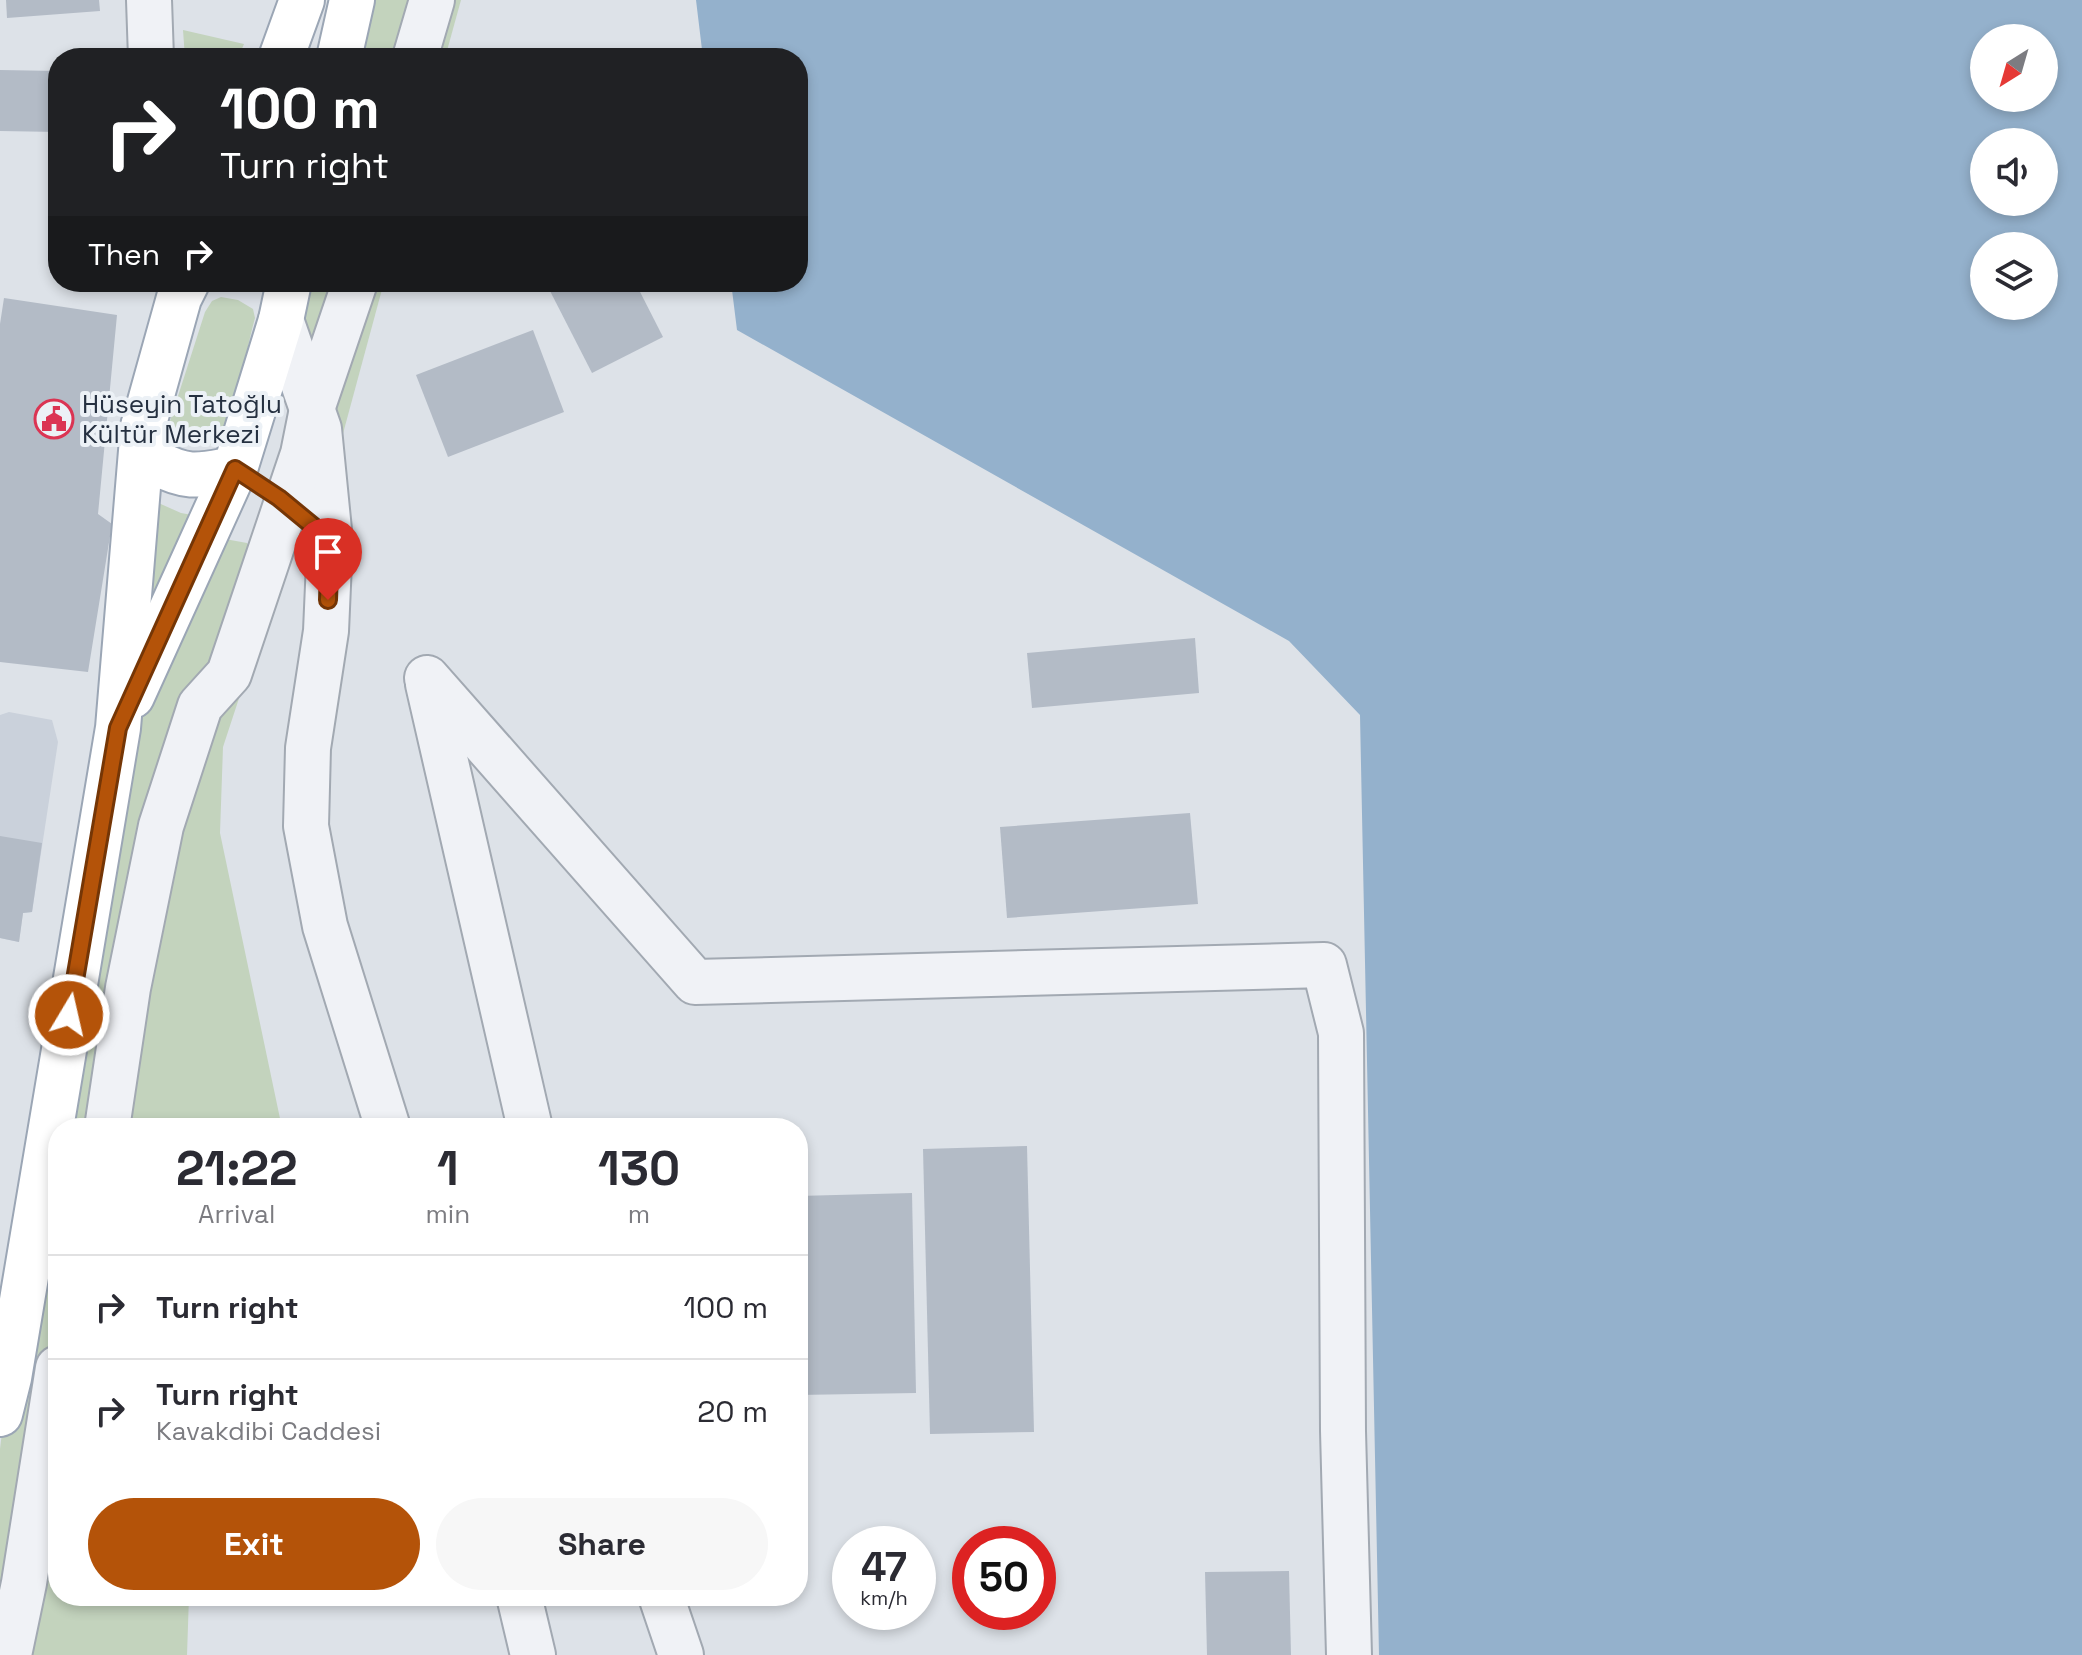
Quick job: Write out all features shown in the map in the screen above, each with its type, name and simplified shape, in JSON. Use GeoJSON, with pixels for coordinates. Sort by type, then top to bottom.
{"type":"FeatureCollection","features":[{"type":"Feature","properties":{"kind":"main road"},"geometry":{"type":"LineString","coordinates":[[285,48],[302,0]]}},
{"type":"Feature","properties":{"kind":"main road"},"geometry":{"type":"LineString","coordinates":[[341,48],[352,0]]}},
{"type":"Feature","properties":{"kind":"main road"},"geometry":{"type":"LineString","coordinates":[[53,1118],[118,728],[143,427],[183,292]]}},
{"type":"Feature","properties":{"kind":"main road"},"geometry":{"type":"LineString","coordinates":[[118,728],[235,469],[285,301]]}},
{"type":"Feature","properties":{"kind":"main road"},"geometry":{"type":"LineString","coordinates":[[143,427],[157,463],[174,472],[194,476],[235,469]]}},
{"type":"Feature","properties":{"kind":"main road"},"geometry":{"type":"LineString","coordinates":[[0,1414],[9,1378],[48,1145]]}},
{"type":"Feature","properties":{"kind":"street"},"geometry":{"type":"LineString","coordinates":[[149,0],[151,48]]}},
{"type":"Feature","properties":{"kind":"street"},"geometry":{"type":"LineString","coordinates":[[400,48],[412,0]]}},
{"type":"Feature","properties":{"kind":"street"},"geometry":{"type":"LineString","coordinates":[[418,48],[432,0]]}},
{"type":"Feature","properties":{"kind":"street"},"geometry":{"type":"LineString","coordinates":[[108,1118],[128,988],[161,826],[200,706],[229,674],[303,454],[343,292]]}},
{"type":"Feature","properties":{"kind":"street"},"geometry":{"type":"LineString","coordinates":[[316,397],[352,292]]}},
{"type":"Feature","properties":{"kind":"street"},"geometry":{"type":"LineString","coordinates":[[285,301],[316,397],[330,540],[326,631],[308,748],[306,826],[325,926],[385,1118]]}},
{"type":"Feature","properties":{"kind":"street"},"geometry":{"type":"LineString","coordinates":[[235,469],[286,503],[330,540]]}},
{"type":"Feature","properties":{"kind":"street"},"geometry":{"type":"LineString","coordinates":[[528,1118],[427,678],[695,982],[1324,965],[1341,1033],[1343,1431],[1349,1655]]}},
{"type":"Feature","properties":{"kind":"street"},"geometry":{"type":"LineString","coordinates":[[9,1655],[24,1583],[48,1431]]}},
{"type":"Feature","properties":{"kind":"street"},"geometry":{"type":"LineString","coordinates":[[521,1606],[533,1655]]}},
{"type":"Feature","properties":{"kind":"street"},"geometry":{"type":"LineString","coordinates":[[664,1606],[681,1655]]}},
{"type":"Feature","properties":{"kind":"shaded area"},"geometry":{"type":"Polygon","coordinates":[[[9,712],[52,720],[58,742],[32,912],[23,913],[19,942],[0,938],[0,715],[9,712]]]}},
{"type":"Feature","properties":{"kind":"green space"},"geometry":{"type":"Polygon","coordinates":[[[345,0],[461,0],[448,48],[334,48],[345,0]]]}},
{"type":"Feature","properties":{"kind":"green space"},"geometry":{"type":"Polygon","coordinates":[[[183,30],[244,44],[242,48],[184,48],[183,30]]]}},
{"type":"Feature","properties":{"kind":"green space"},"geometry":{"type":"Polygon","coordinates":[[[288,292],[381,292],[328,489],[288,292]]]}},
{"type":"Feature","properties":{"kind":"green space"},"geometry":{"type":"Polygon","coordinates":[[[221,297],[238,300],[253,309],[255,318],[233,405],[211,445],[186,439],[170,421],[205,312],[212,301],[221,297]]]}},
{"type":"Feature","properties":{"kind":"green space"},"geometry":{"type":"Polygon","coordinates":[[[154,501],[181,513],[198,516],[145,616],[154,501]]]}},
{"type":"Feature","properties":{"kind":"green space"},"geometry":{"type":"Polygon","coordinates":[[[225,539],[247,543],[257,560],[267,613],[223,747],[220,833],[280,1118],[54,1118],[121,761],[149,695],[225,539]]]}},
{"type":"Feature","properties":{"kind":"green space"},"geometry":{"type":"Polygon","coordinates":[[[48,1149],[48,1606],[189,1606],[187,1655],[0,1655],[0,1449],[15,1324],[48,1149]]]}},
{"type":"Feature","properties":{"kind":"water"},"geometry":{"type":"Polygon","coordinates":[[[696,0],[2082,0],[2082,1655],[1379,1655],[1360,715],[1289,641],[737,330],[732,292],[808,292],[808,48],[702,48],[696,0]]]}},
{"type":"Feature","properties":{"kind":"building"},"geometry":{"type":"Polygon","coordinates":[[[6,0],[99,0],[100,11],[7,18],[6,0]]]}},
{"type":"Feature","properties":{"kind":"building"},"geometry":{"type":"Polygon","coordinates":[[[0,70],[48,71],[48,132],[0,131],[0,70]]]}},
{"type":"Feature","properties":{"kind":"building"},"geometry":{"type":"Polygon","coordinates":[[[551,292],[640,292],[663,337],[592,373],[551,292]]]}},
{"type":"Feature","properties":{"kind":"building","name":"Hüseyin Tatoğlu Kültür Merkezi"},"geometry":{"type":"Polygon","coordinates":[[[4,298],[117,315],[98,514],[112,524],[88,672],[0,662],[0,324],[4,298]]]}},
{"type":"Feature","properties":{"kind":"building"},"geometry":{"type":"Polygon","coordinates":[[[533,330],[564,412],[448,457],[416,375],[533,330]]]}},
{"type":"Feature","properties":{"kind":"building"},"geometry":{"type":"Polygon","coordinates":[[[1195,638],[1199,693],[1032,708],[1027,653],[1195,638]]]}},
{"type":"Feature","properties":{"kind":"building"},"geometry":{"type":"Polygon","coordinates":[[[1190,813],[1198,904],[1007,918],[1000,827],[1190,813]]]}},
{"type":"Feature","properties":{"kind":"building"},"geometry":{"type":"Polygon","coordinates":[[[0,836],[42,843],[32,912],[23,913],[19,942],[0,938],[0,836]]]}},
{"type":"Feature","properties":{"kind":"building"},"geometry":{"type":"Polygon","coordinates":[[[1027,1146],[1034,1432],[930,1434],[923,1149],[1027,1146]]]}},
{"type":"Feature","properties":{"kind":"building"},"geometry":{"type":"Polygon","coordinates":[[[912,1193],[916,1393],[808,1395],[808,1196],[912,1193]]]}},
{"type":"Feature","properties":{"kind":"building"},"geometry":{"type":"Polygon","coordinates":[[[1289,1571],[1291,1655],[1207,1655],[1205,1572],[1289,1571]]]}},
{"type":"Feature","properties":{"kind":"place","name":"Hüseyin Tatoğlu Kültür Merkezi"},"geometry":{"type":"Point","coordinates":[54,419]}},
{"type":"Feature","properties":{"kind":"route"},"geometry":{"type":"LineString","coordinates":[[69,1015],[118,728],[235,469],[279,498],[330,540],[328,600]]}}]}
